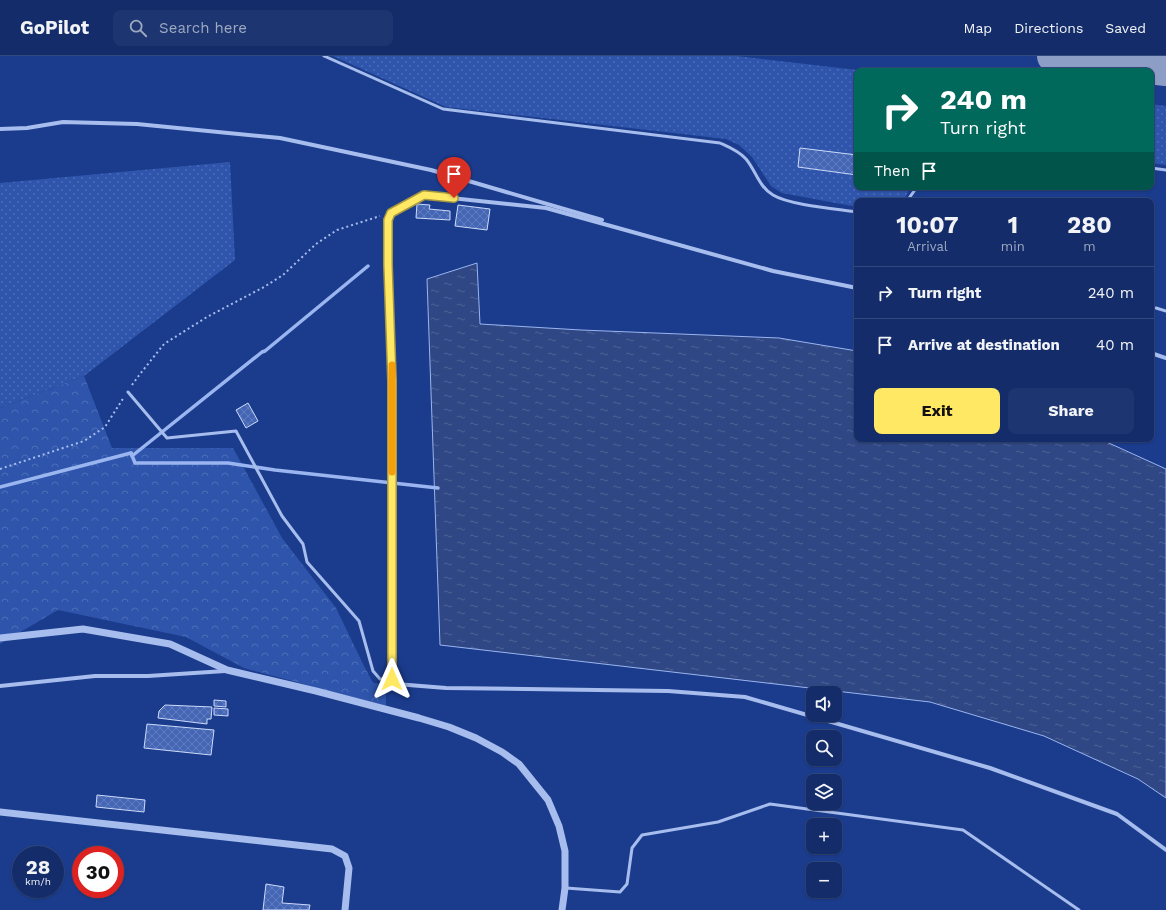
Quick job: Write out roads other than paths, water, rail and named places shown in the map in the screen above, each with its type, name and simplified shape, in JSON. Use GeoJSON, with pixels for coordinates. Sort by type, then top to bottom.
{"type":"FeatureCollection","features":[{"type":"Feature","properties":{"kind":"street"},"geometry":{"type":"LineString","coordinates":[[0,129],[27,128],[64,122],[121,123],[280,138],[431,170],[773,271]]}},
{"type":"Feature","properties":{"kind":"street"},"geometry":{"type":"LineString","coordinates":[[854,287],[773,271],[546,208],[424,195],[391,213],[388,220],[388,235],[392,381],[392,679],[396,684],[446,688],[668,691],[745,697],[990,768],[1117,814],[1166,850]]}},
{"type":"Feature","properties":{"kind":"street"},"geometry":{"type":"LineString","coordinates":[[1154,354],[1166,358]]}},
{"type":"Feature","properties":{"kind":"street"},"geometry":{"type":"LineString","coordinates":[[0,638],[83,629],[170,644],[227,670],[316,691],[419,718],[476,738],[502,752],[519,764],[548,800],[559,826],[565,851],[565,888],[562,910]]}},
{"type":"Feature","properties":{"kind":"street"},"geometry":{"type":"LineString","coordinates":[[0,686],[95,676],[148,676],[227,670]]}},
{"type":"Feature","properties":{"kind":"street"},"geometry":{"type":"LineString","coordinates":[[0,812],[332,849],[345,856],[349,868],[344,910]]}},
{"type":"Feature","properties":{"kind":"lane"},"geometry":{"type":"LineString","coordinates":[[324,56],[443,109],[720,143],[735,150],[746,158],[762,186],[773,196],[787,201],[854,212]]}},
{"type":"Feature","properties":{"kind":"lane"},"geometry":{"type":"LineString","coordinates":[[1154,168],[1166,170]]}},
{"type":"Feature","properties":{"kind":"lane"},"geometry":{"type":"LineString","coordinates":[[1156,308],[1166,311]]}},
{"type":"Feature","properties":{"kind":"lane"},"geometry":{"type":"LineString","coordinates":[[128,392],[167,438],[236,431],[282,516],[303,544],[307,562],[359,622],[373,671],[380,679],[392,679]]}},
{"type":"Feature","properties":{"kind":"lane"},"geometry":{"type":"LineString","coordinates":[[565,888],[620,892],[627,884],[632,848],[642,835],[718,822],[770,804],[962,830],[1079,910]]}},
{"type":"Feature","properties":{"kind":"water"},"geometry":{"type":"Polygon","coordinates":[[[477,263],[480,324],[581,330],[779,338],[854,350],[854,442],[1107,442],[1166,469],[1166,798],[1138,779],[1044,736],[930,702],[842,692],[842,686],[806,686],[806,688],[440,645],[427,279],[477,263]]]}},
{"type":"Feature","properties":{"kind":"waterway"},"geometry":{"type":"LineString","coordinates":[[0,487],[131,453],[132,456],[265,351],[368,266]]}},
{"type":"Feature","properties":{"kind":"waterway"},"geometry":{"type":"LineString","coordinates":[[131,453],[135,463],[228,463],[275,470],[438,488]]}}]}
